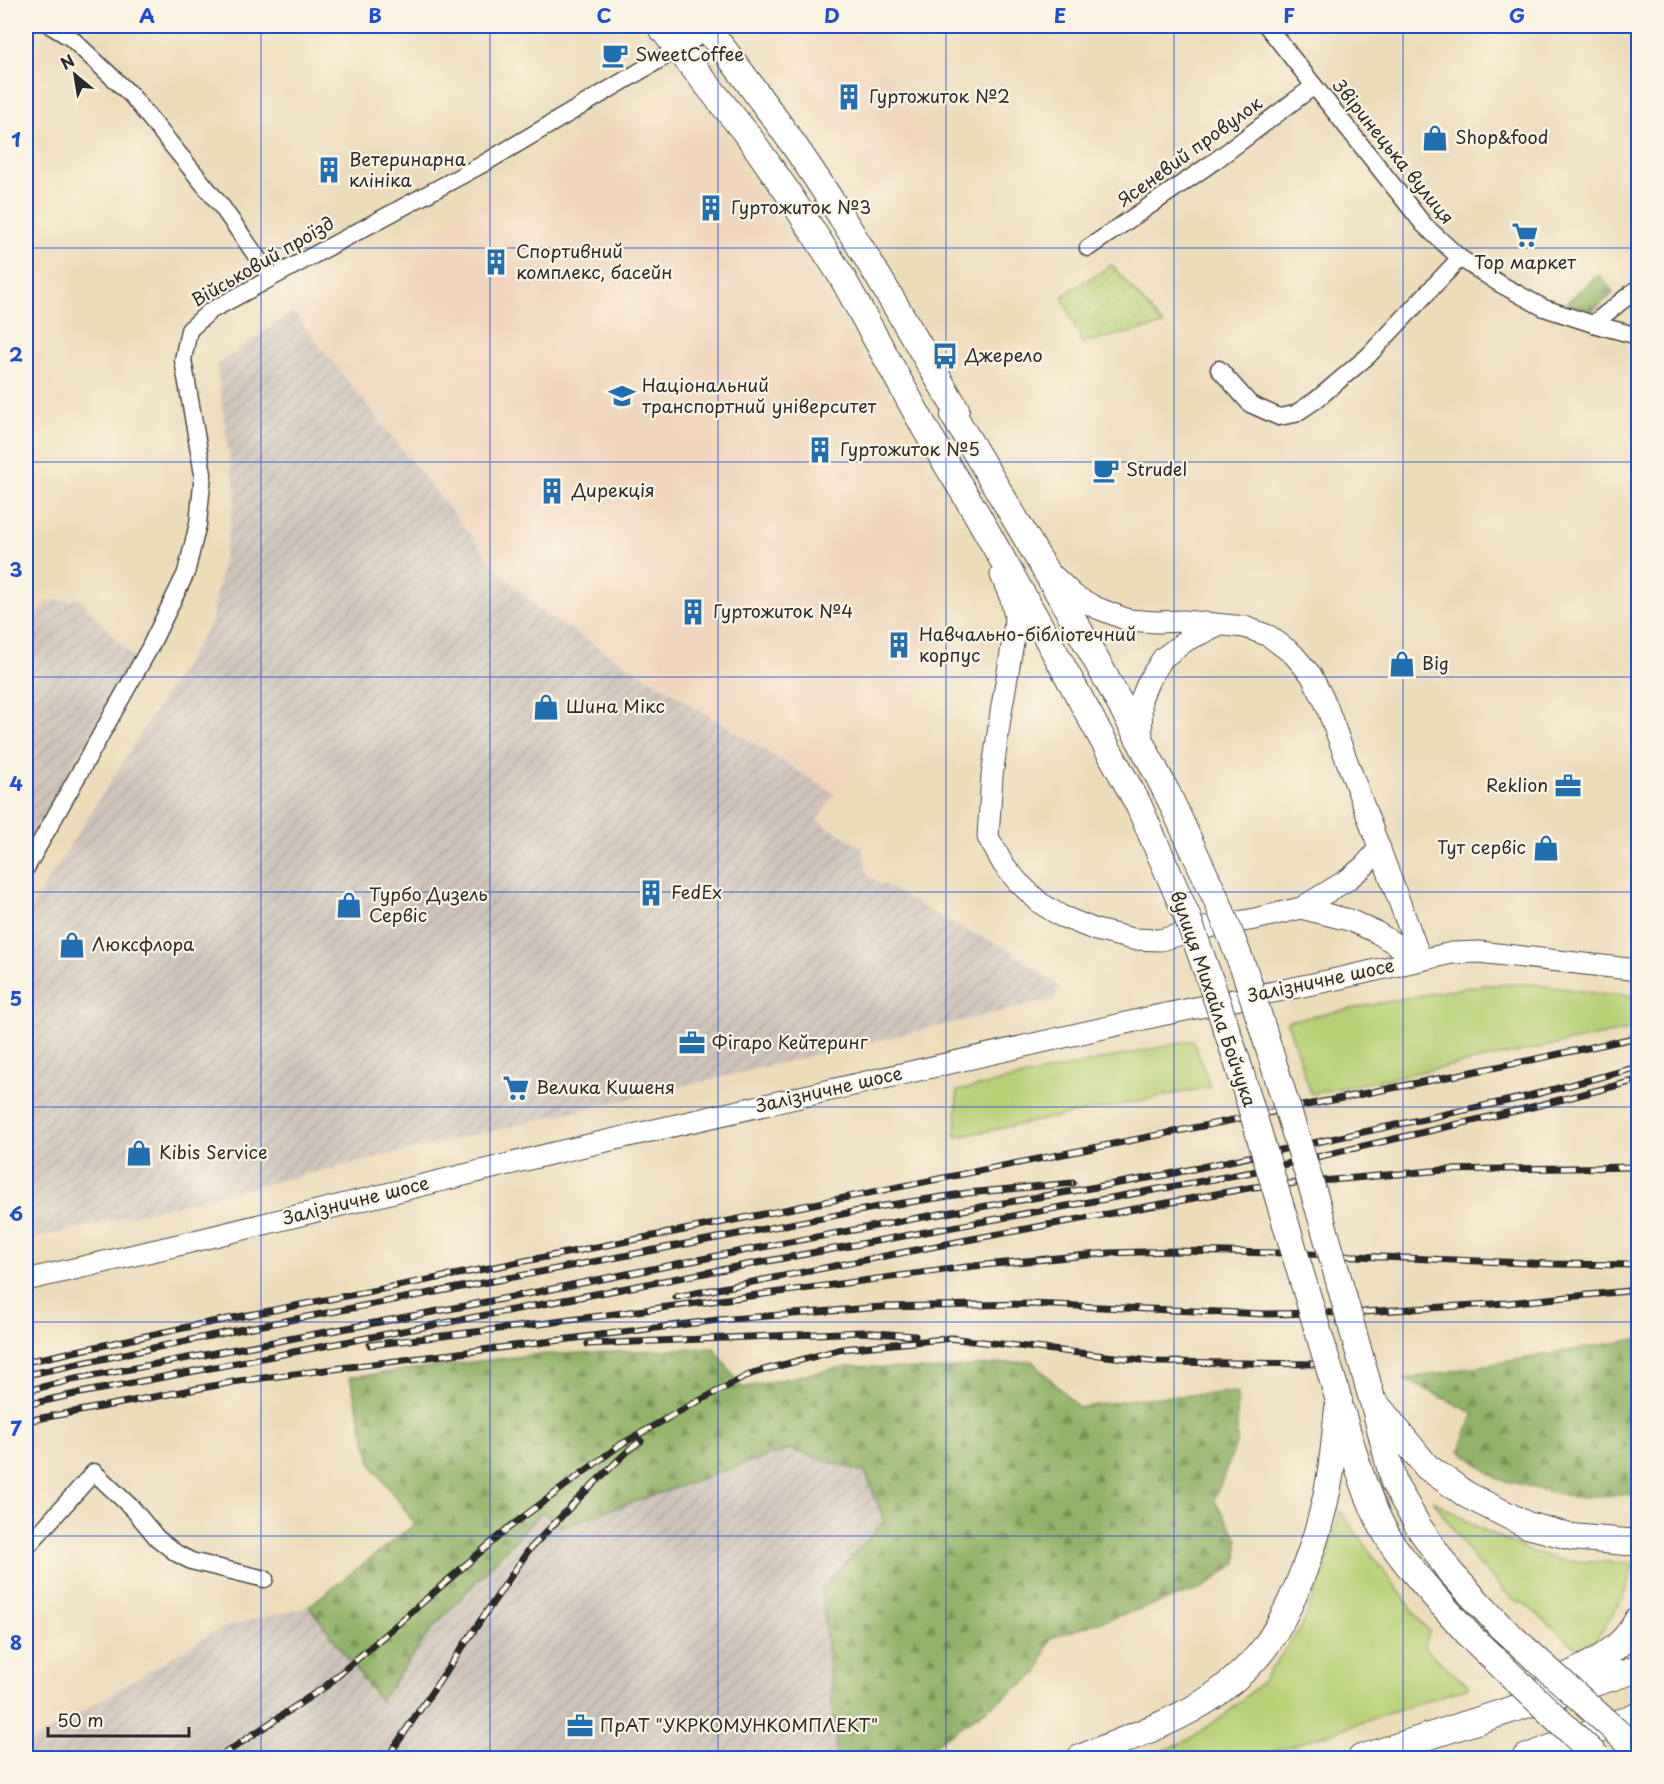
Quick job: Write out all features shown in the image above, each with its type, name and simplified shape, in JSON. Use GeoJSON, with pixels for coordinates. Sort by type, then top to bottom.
{"type":"FeatureCollection","features":[{"type":"Feature","properties":{"kind":"main road","name":"вулиця Михайла Бойчука"},"geometry":{"type":"LineString","coordinates":[[660,26],[680,48],[749,137],[842,277],[927,432],[1048,640],[1138,804],[1187,916],[1215,993],[1355,1456],[1372,1503],[1390,1541],[1418,1577],[1471,1637],[1598,1758]]}},
{"type":"Feature","properties":{"kind":"main road","name":"вулиця Михайла Бойчука"},"geometry":{"type":"LineString","coordinates":[[706,28],[778,121],[863,252],[956,409],[954,416],[1044,566],[1169,797],[1218,903],[1246,975],[1319,1210],[1394,1483],[1418,1526],[1450,1572],[1501,1627],[1638,1751]]}},
{"type":"Feature","properties":{"kind":"main road"},"geometry":{"type":"LineString","coordinates":[[1372,1399],[1427,1467],[1467,1494],[1527,1525],[1572,1537],[1638,1542]]}},
{"type":"Feature","properties":{"kind":"main road"},"geometry":{"type":"LineString","coordinates":[[1080,1758],[1167,1721],[1210,1698],[1237,1678],[1264,1648],[1298,1584],[1322,1518],[1329,1484],[1339,1401]]}},
{"type":"Feature","properties":{"kind":"main road"},"geometry":{"type":"LineString","coordinates":[[1446,1731],[1548,1685],[1604,1656],[1619,1646],[1638,1619]]}},
{"type":"Feature","properties":{"kind":"main road"},"geometry":{"type":"LineString","coordinates":[[1361,1758],[1638,1670]]}},
{"type":"Feature","properties":{"kind":"main road"},"geometry":{"type":"LineString","coordinates":[[1526,1758],[1638,1715]]}},
{"type":"Feature","properties":{"kind":"main road"},"geometry":{"type":"LineString","coordinates":[[1526,1758],[1638,1732]]}},
{"type":"Feature","properties":{"kind":"street"},"geometry":{"type":"LineString","coordinates":[[51,26],[71,38],[132,95],[222,207],[271,277]]}},
{"type":"Feature","properties":{"kind":"street","name":"Звіринецька вулиця"},"geometry":{"type":"LineString","coordinates":[[1267,26],[1424,225],[1460,258],[1500,284],[1544,308],[1638,336]]}},
{"type":"Feature","properties":{"kind":"street","name":"Військовий проїзд"},"geometry":{"type":"LineString","coordinates":[[26,868],[149,650],[186,573],[198,524],[203,474],[183,360],[189,330],[210,311],[483,164],[680,48],[706,28]]}},
{"type":"Feature","properties":{"kind":"street","name":"Ясеневий провулок"},"geometry":{"type":"LineString","coordinates":[[1088,248],[1215,161],[1314,86]]}},
{"type":"Feature","properties":{"kind":"street"},"geometry":{"type":"LineString","coordinates":[[1219,369],[1250,405],[1279,417],[1295,414],[1316,400],[1368,356],[1460,258]]}},
{"type":"Feature","properties":{"kind":"street"},"geometry":{"type":"LineString","coordinates":[[1593,324],[1638,288]]}},
{"type":"Feature","properties":{"kind":"street"},"geometry":{"type":"LineString","coordinates":[[975,511],[1011,599],[1015,616],[992,776],[988,837],[1003,864],[1040,903],[1061,916],[1096,930],[1132,939],[1160,940],[1209,927],[1301,908],[1347,880],[1380,848]]}},
{"type":"Feature","properties":{"kind":"street"},"geometry":{"type":"LineString","coordinates":[[1044,566],[1075,596],[1097,608],[1128,620],[1185,621],[1245,627],[1269,636],[1293,654],[1311,675],[1325,702],[1421,960]]}},
{"type":"Feature","properties":{"kind":"street"},"geometry":{"type":"LineString","coordinates":[[1142,744],[1141,699],[1149,680],[1163,658],[1187,640],[1222,625]]}},
{"type":"Feature","properties":{"kind":"street"},"geometry":{"type":"LineString","coordinates":[[1301,908],[1349,920],[1376,932],[1421,960]]}},
{"type":"Feature","properties":{"kind":"street","name":"Залізничне шосе"},"geometry":{"type":"LineString","coordinates":[[26,1280],[558,1152],[1161,1015],[1452,953],[1479,952],[1638,970]]}},
{"type":"Feature","properties":{"kind":"street"},"geometry":{"type":"LineString","coordinates":[[26,1548],[94,1472],[133,1509],[157,1538],[176,1553],[191,1561],[265,1580]]}},
{"type":"Feature","properties":{"kind":"shaded area"},"geometry":{"type":"Polygon","coordinates":[[[775,26],[855,26],[941,145],[872,194],[761,35],[775,26]]]}},
{"type":"Feature","properties":{"kind":"shaded area","name":"Національний транспортний університет"},"geometry":{"type":"Polygon","coordinates":[[[679,85],[827,295],[931,479],[948,585],[940,655],[919,694],[866,752],[835,794],[543,613],[501,574],[293,312],[679,85]]]}},
{"type":"Feature","properties":{"kind":"shaded area"},"geometry":{"type":"Polygon","coordinates":[[[293,312],[501,574],[543,613],[835,794],[817,820],[862,847],[868,876],[955,925],[1008,949],[1060,987],[1055,999],[26,1240],[26,915],[211,623],[236,494],[217,365],[293,312]]]}},
{"type":"Feature","properties":{"kind":"shaded area"},"geometry":{"type":"Polygon","coordinates":[[[80,599],[134,658],[26,847],[26,625],[48,602],[80,599]]]}},
{"type":"Feature","properties":{"kind":"shaded area"},"geometry":{"type":"Polygon","coordinates":[[[789,1449],[866,1473],[884,1521],[822,1589],[837,1758],[26,1758],[26,1745],[221,1628],[309,1606],[380,1700],[432,1629],[542,1511],[561,1527],[789,1449]]]}},
{"type":"Feature","properties":{"kind":"green space"},"geometry":{"type":"Polygon","coordinates":[[[1112,265],[1163,325],[1082,343],[1062,296],[1112,265]]]}},
{"type":"Feature","properties":{"kind":"green space"},"geometry":{"type":"Polygon","coordinates":[[[1599,275],[1614,293],[1592,311],[1566,303],[1599,275]]]}},
{"type":"Feature","properties":{"kind":"green space"},"geometry":{"type":"Polygon","coordinates":[[[1533,984],[1594,993],[1638,996],[1638,1028],[1311,1094],[1287,1021],[1483,985],[1533,984]]]}},
{"type":"Feature","properties":{"kind":"green space"},"geometry":{"type":"Polygon","coordinates":[[[1193,1040],[1210,1087],[956,1137],[957,1091],[1193,1040]]]}},
{"type":"Feature","properties":{"kind":"green space"},"geometry":{"type":"Polygon","coordinates":[[[1638,1339],[1638,1494],[1573,1497],[1498,1479],[1460,1450],[1474,1413],[1405,1379],[1638,1339]]]}},
{"type":"Feature","properties":{"kind":"green space"},"geometry":{"type":"Polygon","coordinates":[[[714,1348],[742,1388],[848,1366],[934,1370],[1032,1361],[1079,1408],[1133,1399],[1237,1392],[1237,1442],[1214,1500],[1238,1539],[1237,1563],[1201,1589],[1050,1638],[1038,1673],[918,1758],[837,1758],[822,1589],[884,1521],[866,1473],[789,1449],[560,1527],[542,1511],[432,1629],[380,1701],[309,1606],[415,1524],[372,1465],[350,1377],[532,1355],[714,1348]]]}},
{"type":"Feature","properties":{"kind":"green space"},"geometry":{"type":"Polygon","coordinates":[[[1433,1500],[1475,1526],[1527,1550],[1563,1561],[1634,1563],[1622,1600],[1596,1640],[1578,1649],[1525,1604],[1513,1600],[1475,1560],[1433,1500]]]}},
{"type":"Feature","properties":{"kind":"green space"},"geometry":{"type":"Polygon","coordinates":[[[1340,1511],[1429,1632],[1424,1648],[1469,1687],[1254,1758],[1145,1758],[1188,1740],[1226,1714],[1263,1681],[1303,1624],[1321,1577],[1340,1511]]]}},
{"type":"Feature","properties":{"kind":"railway"},"geometry":{"type":"LineString","coordinates":[[26,1362],[197,1325],[689,1229],[1638,1037]]}},
{"type":"Feature","properties":{"kind":"railway"},"geometry":{"type":"LineString","coordinates":[[26,1391],[71,1380],[502,1299],[752,1249],[1165,1175],[1525,1097],[1638,1067]]}},
{"type":"Feature","properties":{"kind":"railway"},"geometry":{"type":"LineString","coordinates":[[26,1405],[746,1265],[1252,1172],[1638,1080]]}},
{"type":"Feature","properties":{"kind":"railway"},"geometry":{"type":"LineString","coordinates":[[676,1297],[1254,1187],[1443,1170],[1638,1167]]}},
{"type":"Feature","properties":{"kind":"railway"},"geometry":{"type":"LineString","coordinates":[[26,1375],[243,1329],[884,1206],[968,1193],[1073,1183]]}},
{"type":"Feature","properties":{"kind":"railway"},"geometry":{"type":"LineString","coordinates":[[370,1345],[974,1266],[1109,1253],[1176,1251],[1283,1253],[1553,1264],[1638,1265]]}},
{"type":"Feature","properties":{"kind":"railway"},"geometry":{"type":"LineString","coordinates":[[26,1421],[239,1381],[718,1320],[882,1307],[1030,1304],[1266,1314],[1363,1312],[1507,1303],[1638,1290]]}},
{"type":"Feature","properties":{"kind":"railway"},"geometry":{"type":"LineString","coordinates":[[588,1344],[862,1332],[915,1336]]}},
{"type":"Feature","properties":{"kind":"railway"},"geometry":{"type":"LineString","coordinates":[[948,1338],[1159,1362],[1316,1364]]}},
{"type":"Feature","properties":{"kind":"railway"},"geometry":{"type":"LineString","coordinates":[[218,1758],[326,1686],[507,1529],[620,1445],[753,1373],[842,1349],[954,1338]]}},
{"type":"Feature","properties":{"kind":"railway"},"geometry":{"type":"LineString","coordinates":[[387,1758],[528,1551],[581,1496],[641,1441]]}},
{"type":"Feature","properties":{"kind":"place","name":"SweetCoffee"},"geometry":{"type":"Point","coordinates":[615,55]}},
{"type":"Feature","properties":{"kind":"place","name":"Гуртожиток №2"},"geometry":{"type":"Point","coordinates":[849,97]}},
{"type":"Feature","properties":{"kind":"place","name":"Shop&food"},"geometry":{"type":"Point","coordinates":[1435,138]}},
{"type":"Feature","properties":{"kind":"place","name":"Ветеринарна клініка"},"geometry":{"type":"Point","coordinates":[329,170]}},
{"type":"Feature","properties":{"kind":"place","name":"Гуртожиток №3"},"geometry":{"type":"Point","coordinates":[711,208]}},
{"type":"Feature","properties":{"kind":"place","name":"Top маркет"},"geometry":{"type":"Point","coordinates":[1525,235]}},
{"type":"Feature","properties":{"kind":"place","name":"Спортивний комплекс, басейн"},"geometry":{"type":"Point","coordinates":[496,262]}},
{"type":"Feature","properties":{"kind":"place","name":"Джерело"},"geometry":{"type":"Point","coordinates":[945,356]}},
{"type":"Feature","properties":{"kind":"place","name":"Національний транспортний університет"},"geometry":{"type":"Point","coordinates":[622,396]}},
{"type":"Feature","properties":{"kind":"place","name":"Гуртожиток №5"},"geometry":{"type":"Point","coordinates":[820,450]}},
{"type":"Feature","properties":{"kind":"place","name":"Strudel"},"geometry":{"type":"Point","coordinates":[1106,470]}},
{"type":"Feature","properties":{"kind":"place","name":"Дирекція"},"geometry":{"type":"Point","coordinates":[552,491]}},
{"type":"Feature","properties":{"kind":"place","name":"Гуртожиток №4"},"geometry":{"type":"Point","coordinates":[693,612]}},
{"type":"Feature","properties":{"kind":"place","name":"Навчально-бібліотечний корпус"},"geometry":{"type":"Point","coordinates":[899,645]}},
{"type":"Feature","properties":{"kind":"place","name":"Big"},"geometry":{"type":"Point","coordinates":[1402,664]}},
{"type":"Feature","properties":{"kind":"place","name":"Шина Мікс"},"geometry":{"type":"Point","coordinates":[546,707]}},
{"type":"Feature","properties":{"kind":"place","name":"Reklion"},"geometry":{"type":"Point","coordinates":[1568,786]}},
{"type":"Feature","properties":{"kind":"place","name":"Тут сервіс"},"geometry":{"type":"Point","coordinates":[1546,848]}},
{"type":"Feature","properties":{"kind":"place","name":"FedEx"},"geometry":{"type":"Point","coordinates":[651,893]}},
{"type":"Feature","properties":{"kind":"place","name":"Турбо Дизель Сервіс"},"geometry":{"type":"Point","coordinates":[349,905]}},
{"type":"Feature","properties":{"kind":"place","name":"Люксфлора"},"geometry":{"type":"Point","coordinates":[72,945]}},
{"type":"Feature","properties":{"kind":"place","name":"Фігаро Кейтеринг"},"geometry":{"type":"Point","coordinates":[692,1043]}},
{"type":"Feature","properties":{"kind":"place","name":"Велика Кишеня"},"geometry":{"type":"Point","coordinates":[516,1088]}},
{"type":"Feature","properties":{"kind":"place","name":"Kibis Service"},"geometry":{"type":"Point","coordinates":[139,1153]}},
{"type":"Feature","properties":{"kind":"place","name":"ПрАТ \"УКРКОМУНКОМПЛЕКТ\""},"geometry":{"type":"Point","coordinates":[580,1726]}}]}
